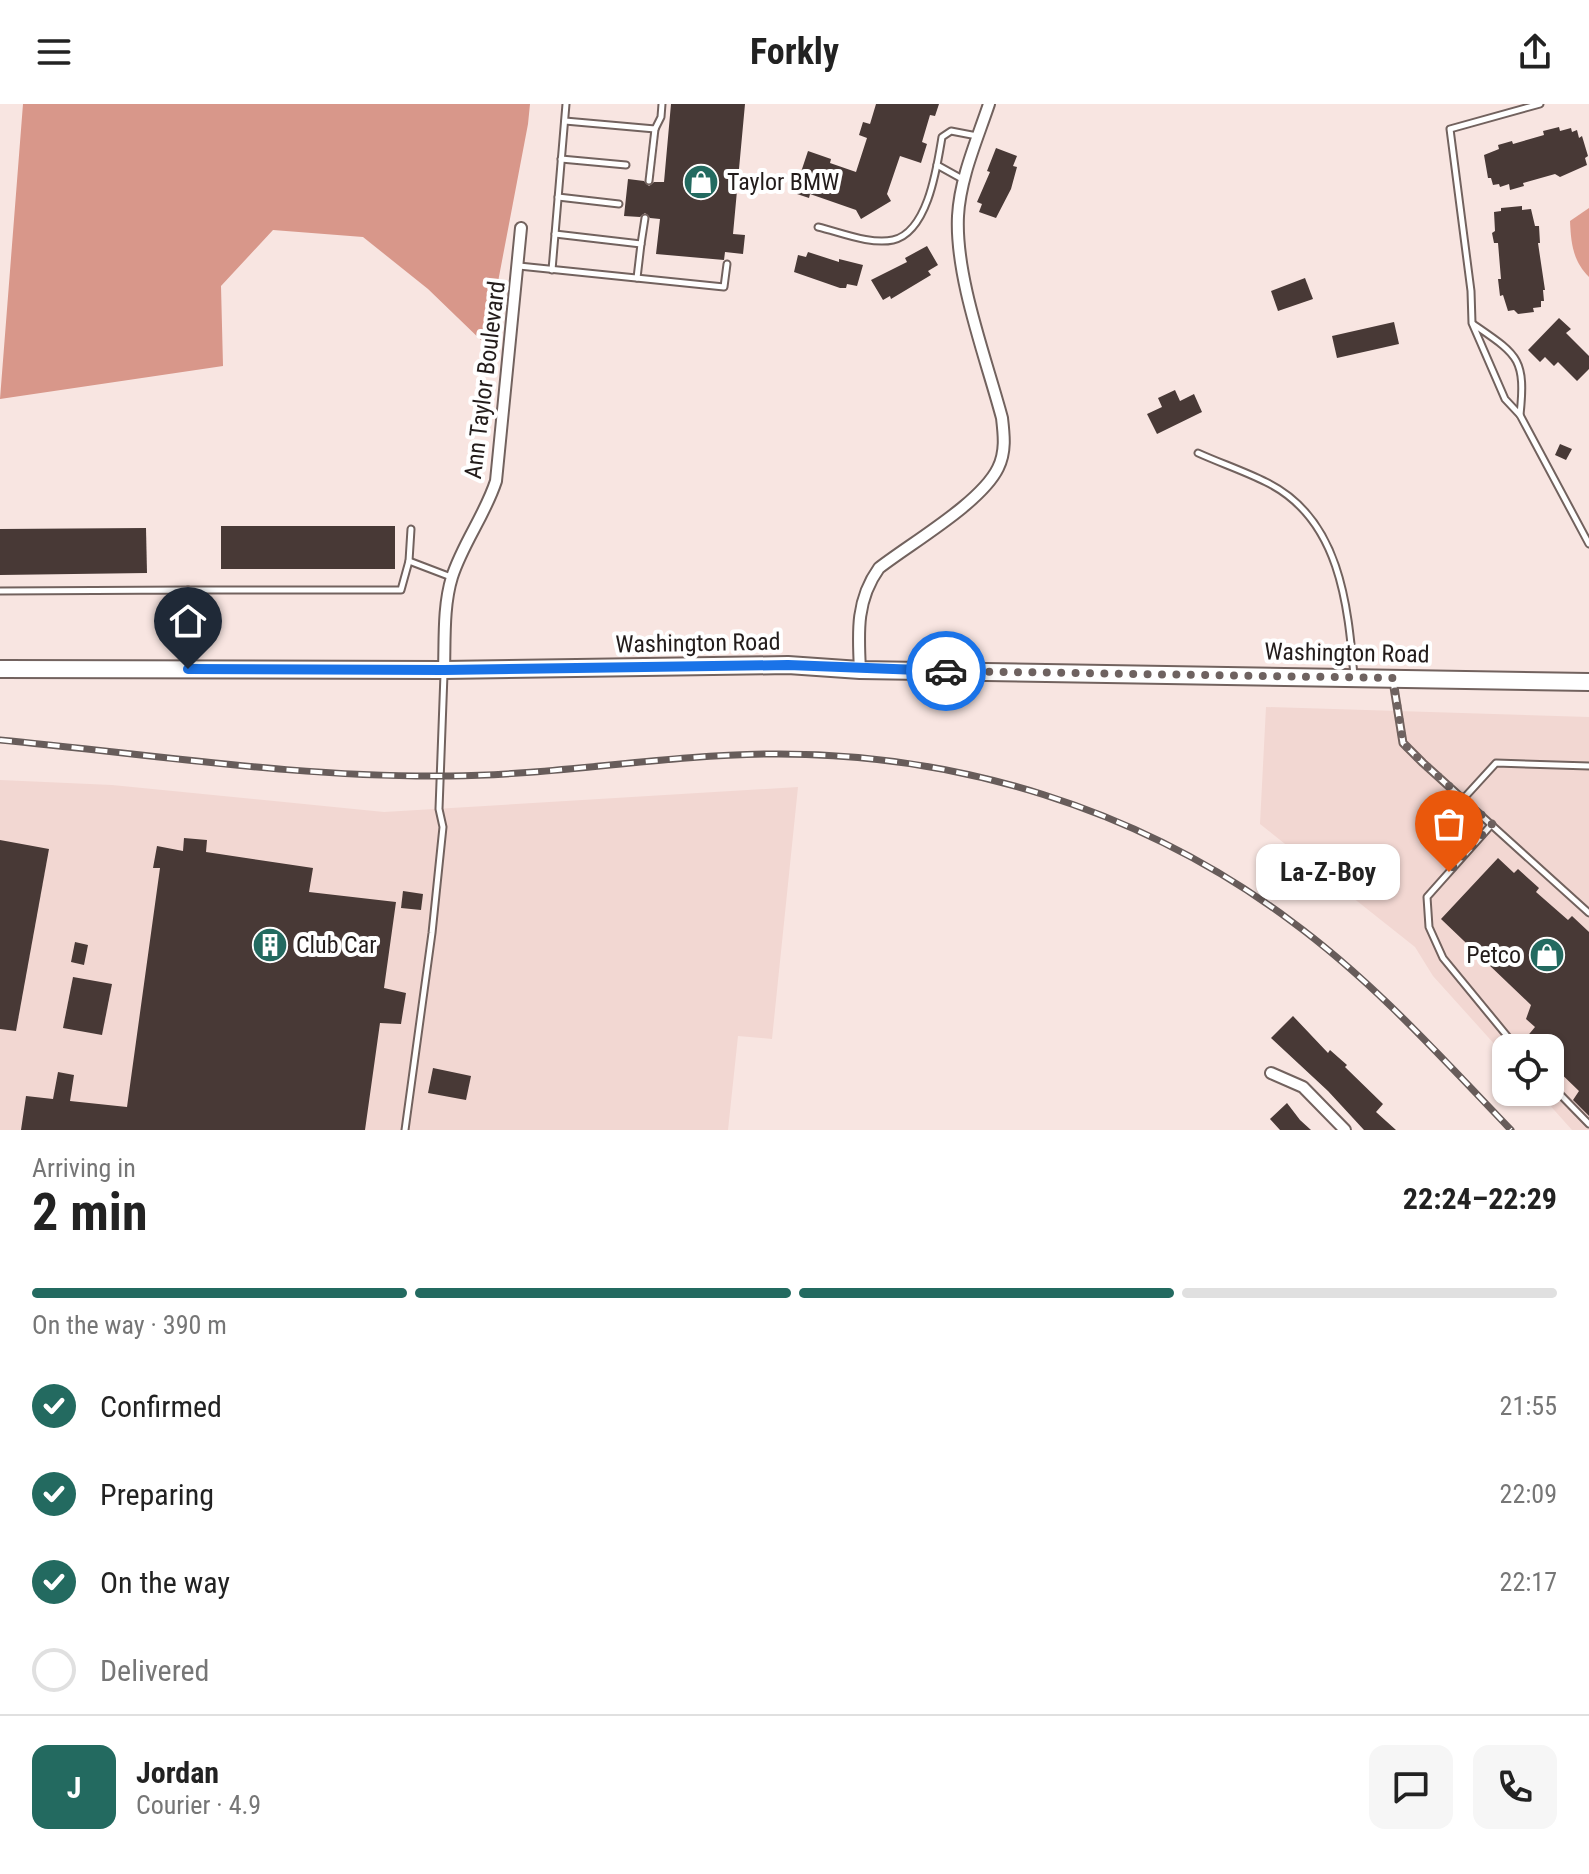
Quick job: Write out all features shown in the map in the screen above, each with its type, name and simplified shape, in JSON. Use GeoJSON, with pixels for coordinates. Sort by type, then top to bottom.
{"type":"FeatureCollection","features":[{"type":"Feature","properties":{"kind":"main road","name":"Washington Road"},"geometry":{"type":"LineString","coordinates":[[0,669],[444,670],[788,665],[860,670],[1589,682]]}},
{"type":"Feature","properties":{"kind":"street"},"geometry":{"type":"LineString","coordinates":[[860,670],[860,611],[867,585],[879,568],[986,486],[999,466],[1005,442],[1002,418],[960,266],[958,215],[965,180],[989,104]]}},
{"type":"Feature","properties":{"kind":"street","name":"Ann Taylor Boulevard"},"geometry":{"type":"LineString","coordinates":[[444,670],[447,603],[452,578],[489,503],[496,481],[521,228]]}},
{"type":"Feature","properties":{"kind":"street"},"geometry":{"type":"LineString","coordinates":[[1271,1073],[1303,1087],[1345,1130]]}},
{"type":"Feature","properties":{"kind":"lane"},"geometry":{"type":"LineString","coordinates":[[552,270],[566,104]]}},
{"type":"Feature","properties":{"kind":"lane"},"geometry":{"type":"LineString","coordinates":[[649,181],[655,129],[661,117],[662,104]]}},
{"type":"Feature","properties":{"kind":"lane"},"geometry":{"type":"LineString","coordinates":[[1540,104],[1450,129],[1471,291],[1472,323],[1505,399],[1520,415],[1589,544]]}},
{"type":"Feature","properties":{"kind":"lane"},"geometry":{"type":"LineString","coordinates":[[565,121],[655,129]]}},
{"type":"Feature","properties":{"kind":"lane"},"geometry":{"type":"LineString","coordinates":[[818,227],[877,241],[895,240],[914,228],[928,198],[942,137],[951,131],[978,136]]}},
{"type":"Feature","properties":{"kind":"lane"},"geometry":{"type":"LineString","coordinates":[[561,159],[626,165]]}},
{"type":"Feature","properties":{"kind":"lane"},"geometry":{"type":"LineString","coordinates":[[937,165],[965,180]]}},
{"type":"Feature","properties":{"kind":"lane"},"geometry":{"type":"LineString","coordinates":[[558,197],[619,204]]}},
{"type":"Feature","properties":{"kind":"lane"},"geometry":{"type":"LineString","coordinates":[[637,278],[645,218]]}},
{"type":"Feature","properties":{"kind":"lane"},"geometry":{"type":"LineString","coordinates":[[555,234],[641,244]]}},
{"type":"Feature","properties":{"kind":"lane"},"geometry":{"type":"LineString","coordinates":[[518,266],[724,287],[727,264]]}},
{"type":"Feature","properties":{"kind":"lane"},"geometry":{"type":"LineString","coordinates":[[1472,323],[1509,348],[1518,363],[1523,382],[1520,415]]}},
{"type":"Feature","properties":{"kind":"lane"},"geometry":{"type":"LineString","coordinates":[[1198,453],[1268,483],[1294,501],[1317,527],[1334,560],[1346,599],[1354,677]]}},
{"type":"Feature","properties":{"kind":"lane"},"geometry":{"type":"LineString","coordinates":[[0,591],[401,590],[409,561],[411,529]]}},
{"type":"Feature","properties":{"kind":"lane"},"geometry":{"type":"LineString","coordinates":[[409,561],[452,578]]}},
{"type":"Feature","properties":{"kind":"lane"},"geometry":{"type":"LineString","coordinates":[[188,590],[188,669]]}},
{"type":"Feature","properties":{"kind":"lane"},"geometry":{"type":"LineString","coordinates":[[405,1130],[443,827],[439,809],[444,670]]}},
{"type":"Feature","properties":{"kind":"lane"},"geometry":{"type":"LineString","coordinates":[[1393,678],[1403,743],[1589,913]]}},
{"type":"Feature","properties":{"kind":"lane"},"geometry":{"type":"LineString","coordinates":[[1464,798],[1496,763],[1589,766]]}},
{"type":"Feature","properties":{"kind":"lane"},"geometry":{"type":"LineString","coordinates":[[1492,824],[1427,897],[1429,927],[1443,958],[1505,1034]]}},
{"type":"Feature","properties":{"kind":"lane"},"geometry":{"type":"LineString","coordinates":[[1564,1098],[1589,1124]]}},
{"type":"Feature","properties":{"kind":"shaded area"},"geometry":{"type":"Polygon","coordinates":[[[23,104],[530,104],[486,345],[428,289],[363,237],[273,230],[221,286],[223,366],[0,399],[23,104]]]}},
{"type":"Feature","properties":{"kind":"shaded area"},"geometry":{"type":"Polygon","coordinates":[[[1589,208],[1589,277],[1579,265],[1574,252],[1570,221],[1589,208]]]}},
{"type":"Feature","properties":{"kind":"shaded area"},"geometry":{"type":"Polygon","coordinates":[[[1266,707],[1589,717],[1589,1130],[1572,1130],[1551,1106],[1564,1106],[1564,1034],[1492,1034],[1492,1041],[1433,976],[1415,947],[1260,824],[1266,707]]]}},
{"type":"Feature","properties":{"kind":"shaded area"},"geometry":{"type":"Polygon","coordinates":[[[0,780],[112,785],[384,812],[798,787],[772,1039],[738,1036],[728,1130],[0,1130],[0,780]]]}},
{"type":"Feature","properties":{"kind":"building","name":"Taylor BMW"},"geometry":{"type":"Polygon","coordinates":[[[671,104],[745,104],[733,234],[745,235],[743,254],[725,252],[724,260],[656,254],[660,219],[650,218],[645,213],[640,217],[624,216],[628,179],[644,181],[649,186],[654,182],[664,182],[671,104]]]}},
{"type":"Feature","properties":{"kind":"building"},"geometry":{"type":"Polygon","coordinates":[[[876,104],[939,104],[935,116],[930,115],[922,142],[927,144],[921,163],[900,156],[887,194],[891,201],[861,219],[856,210],[810,194],[809,198],[794,193],[808,151],[856,172],[867,138],[859,135],[863,122],[870,124],[876,104]]]}},
{"type":"Feature","properties":{"kind":"building"},"geometry":{"type":"Polygon","coordinates":[[[1559,127],[1560,131],[1577,130],[1579,138],[1582,136],[1588,156],[1585,158],[1587,165],[1560,177],[1555,174],[1510,190],[1509,184],[1500,187],[1499,184],[1493,185],[1491,178],[1488,178],[1484,155],[1499,149],[1498,145],[1544,135],[1543,131],[1559,127]]]}},
{"type":"Feature","properties":{"kind":"building"},"geometry":{"type":"Polygon","coordinates":[[[996,148],[1017,156],[1013,166],[1017,167],[1011,189],[996,218],[979,212],[982,204],[977,202],[996,148]]]}},
{"type":"Feature","properties":{"kind":"building"},"geometry":{"type":"Polygon","coordinates":[[[1522,206],[1522,210],[1531,209],[1535,226],[1539,226],[1538,243],[1545,290],[1541,307],[1533,308],[1534,312],[1518,314],[1514,310],[1508,311],[1503,295],[1500,296],[1498,243],[1494,243],[1492,233],[1495,231],[1494,212],[1501,211],[1501,208],[1522,206]]]}},
{"type":"Feature","properties":{"kind":"building"},"geometry":{"type":"Polygon","coordinates":[[[927,246],[938,265],[928,271],[931,275],[891,299],[890,296],[883,300],[871,280],[907,262],[905,258],[927,246]]]}},
{"type":"Feature","properties":{"kind":"building"},"geometry":{"type":"Polygon","coordinates":[[[808,252],[839,262],[839,259],[863,265],[857,286],[847,284],[846,288],[840,288],[794,272],[798,255],[806,257],[808,252]]]}},
{"type":"Feature","properties":{"kind":"building"},"geometry":{"type":"Polygon","coordinates":[[[1305,278],[1313,299],[1278,311],[1271,291],[1305,278]]]}},
{"type":"Feature","properties":{"kind":"building"},"geometry":{"type":"Polygon","coordinates":[[[1559,318],[1571,329],[1566,333],[1589,356],[1589,369],[1577,381],[1558,362],[1554,366],[1545,357],[1540,362],[1528,350],[1559,318]]]}},
{"type":"Feature","properties":{"kind":"building"},"geometry":{"type":"Polygon","coordinates":[[[1394,322],[1399,344],[1337,358],[1332,336],[1394,322]]]}},
{"type":"Feature","properties":{"kind":"building"},"geometry":{"type":"Polygon","coordinates":[[[1175,390],[1180,401],[1194,394],[1202,412],[1157,434],[1147,414],[1162,407],[1158,398],[1175,390]]]}},
{"type":"Feature","properties":{"kind":"building"},"geometry":{"type":"Polygon","coordinates":[[[1560,444],[1572,449],[1566,460],[1555,455],[1560,444]]]}},
{"type":"Feature","properties":{"kind":"building"},"geometry":{"type":"Polygon","coordinates":[[[221,526],[395,526],[395,569],[221,569],[221,526]]]}},
{"type":"Feature","properties":{"kind":"building"},"geometry":{"type":"Polygon","coordinates":[[[146,528],[147,573],[0,575],[0,529],[146,528]]]}},
{"type":"Feature","properties":{"kind":"building","name":"Club Car"},"geometry":{"type":"Polygon","coordinates":[[[184,838],[207,840],[206,852],[313,868],[309,892],[396,902],[384,988],[406,993],[401,1024],[380,1023],[365,1130],[21,1130],[26,1096],[53,1099],[58,1072],[74,1075],[70,1101],[127,1107],[160,868],[153,868],[157,846],[183,851],[184,838]]]}},
{"type":"Feature","properties":{"kind":"building"},"geometry":{"type":"Polygon","coordinates":[[[0,840],[49,849],[16,1031],[0,1029],[0,840]]]}},
{"type":"Feature","properties":{"kind":"building"},"geometry":{"type":"Polygon","coordinates":[[[1498,858],[1514,873],[1518,869],[1539,888],[1536,892],[1568,920],[1572,916],[1589,932],[1589,1116],[1573,1100],[1579,1091],[1564,1077],[1564,1034],[1529,1034],[1535,1027],[1526,1019],[1531,1005],[1441,919],[1498,858]]]}},
{"type":"Feature","properties":{"kind":"building"},"geometry":{"type":"Polygon","coordinates":[[[403,891],[423,894],[421,910],[401,908],[403,891]]]}},
{"type":"Feature","properties":{"kind":"building"},"geometry":{"type":"Polygon","coordinates":[[[75,942],[88,945],[84,965],[71,962],[75,942]]]}},
{"type":"Feature","properties":{"kind":"building"},"geometry":{"type":"Polygon","coordinates":[[[73,977],[112,984],[102,1035],[63,1028],[73,977]]]}},
{"type":"Feature","properties":{"kind":"building"},"geometry":{"type":"Polygon","coordinates":[[[1293,1016],[1328,1053],[1330,1050],[1347,1065],[1345,1067],[1383,1104],[1376,1112],[1396,1130],[1364,1130],[1328,1091],[1271,1038],[1293,1016]]]}},
{"type":"Feature","properties":{"kind":"building"},"geometry":{"type":"Polygon","coordinates":[[[433,1068],[471,1076],[466,1100],[428,1093],[433,1068]]]}},
{"type":"Feature","properties":{"kind":"building"},"geometry":{"type":"Polygon","coordinates":[[[1287,1103],[1311,1130],[1280,1130],[1270,1119],[1287,1103]]]}},
{"type":"Feature","properties":{"kind":"railway"},"geometry":{"type":"LineString","coordinates":[[0,740],[225,764],[394,776],[490,775],[769,754],[839,756],[977,776],[1109,818],[1172,847],[1233,882],[1291,921],[1350,969],[1406,1021],[1511,1130]]}},
{"type":"Feature","properties":{"kind":"way so far"},"geometry":{"type":"LineString","coordinates":[[946,671],[1393,678],[1403,743],[1492,824],[1449,872]]}},
{"type":"Feature","properties":{"kind":"place","name":"Taylor BMW"},"geometry":{"type":"Point","coordinates":[701,182]}},
{"type":"Feature","properties":{"kind":"place","name":"La-Z-Boy"},"geometry":{"type":"Point","coordinates":[1449,872]}},
{"type":"Feature","properties":{"kind":"place","name":"Club Car"},"geometry":{"type":"Point","coordinates":[270,945]}},
{"type":"Feature","properties":{"kind":"place","name":"Petco"},"geometry":{"type":"Point","coordinates":[1547,955]}},
{"type":"Feature","properties":{"kind":"route"},"geometry":{"type":"LineString","coordinates":[[188,669],[444,670],[788,665],[946,671]]}}]}
